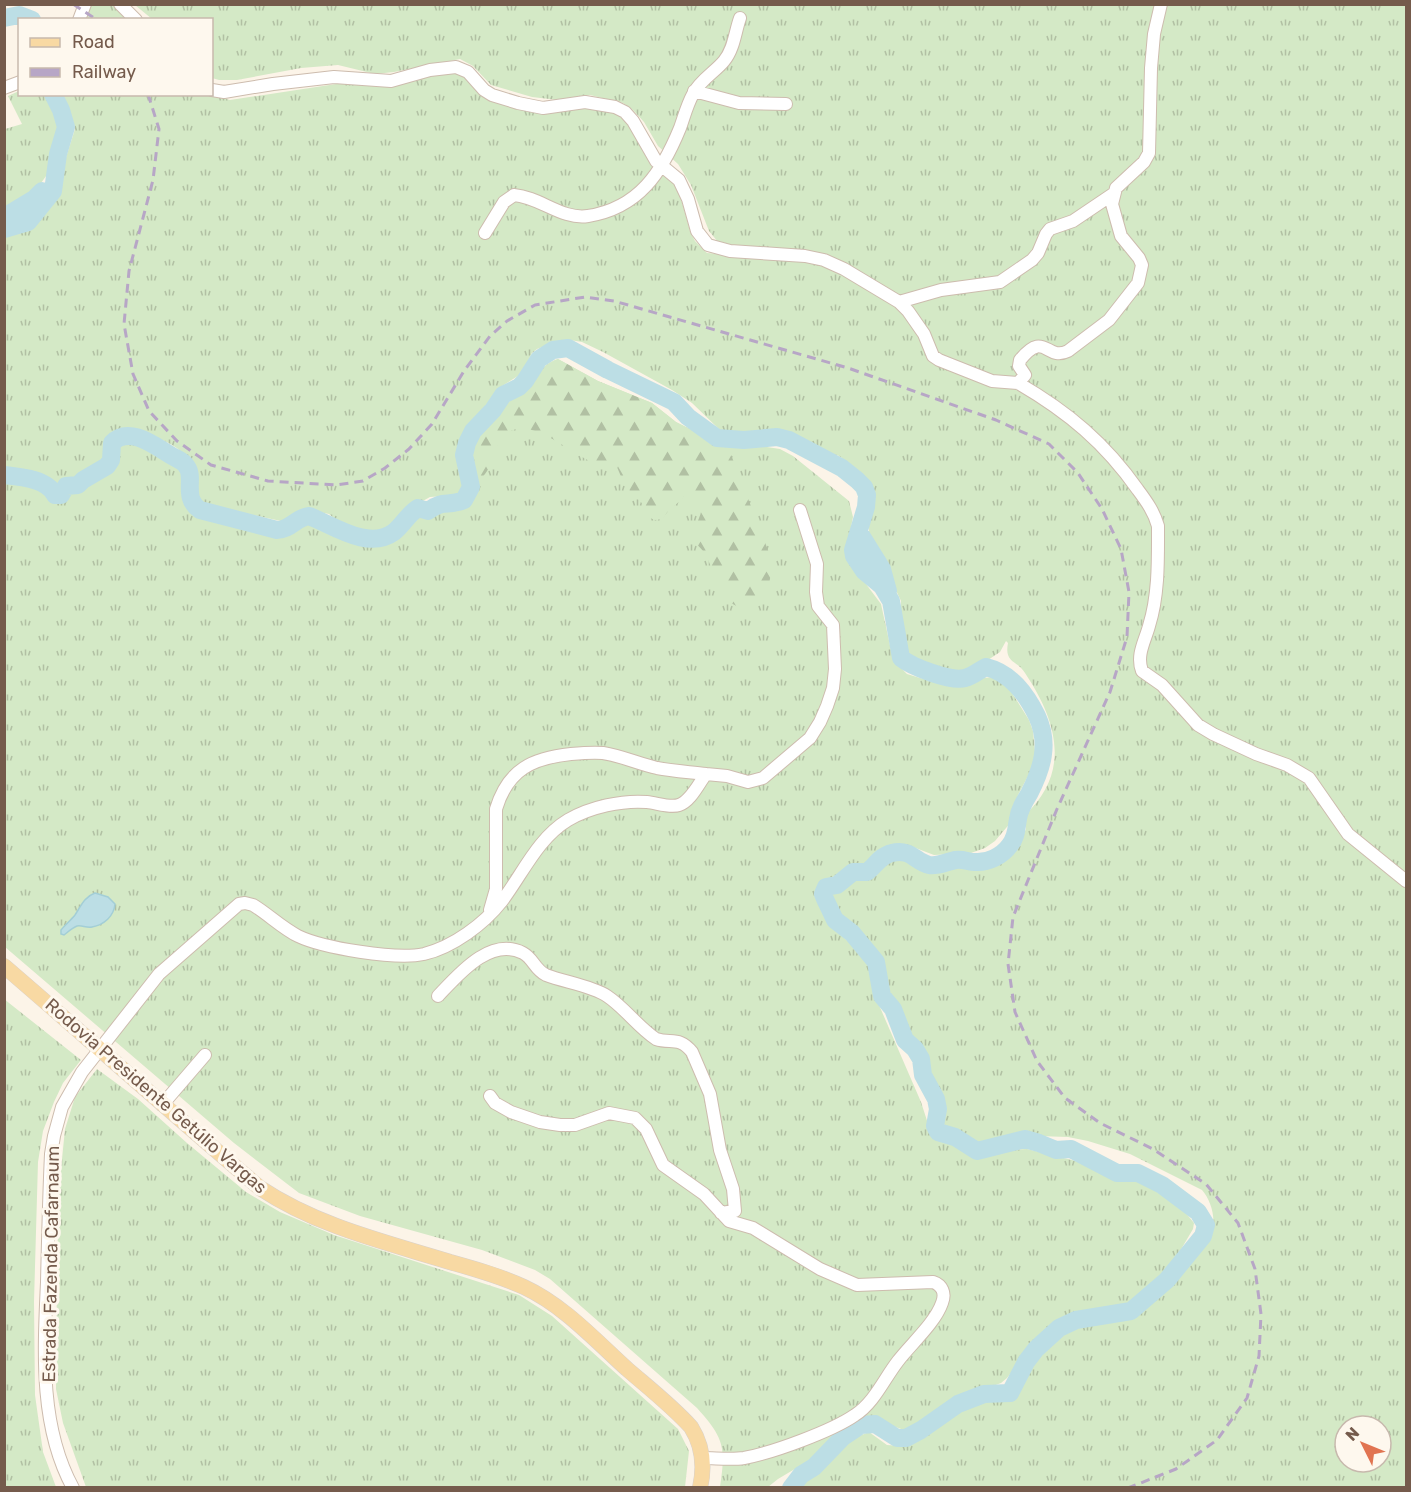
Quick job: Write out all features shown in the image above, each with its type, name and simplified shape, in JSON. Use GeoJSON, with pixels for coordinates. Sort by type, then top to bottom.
{"type":"FeatureCollection","features":[{"type":"Feature","properties":{"kind":"main road","name":"Rodovia Presidente Getúlio Vargas"},"geometry":{"type":"LineString","coordinates":[[4,966],[101,1049],[162,1106],[260,1188],[303,1214],[358,1234],[505,1279],[542,1296],[596,1340],[682,1418],[698,1437],[702,1458],[700,1488]]}},
{"type":"Feature","properties":{"kind":"street"},"geometry":{"type":"LineString","coordinates":[[120,4],[134,18]]}},
{"type":"Feature","properties":{"kind":"street"},"geometry":{"type":"LineString","coordinates":[[898,302],[941,290],[1000,282],[1032,260],[1050,229],[1073,221],[1113,194],[1121,182],[1144,162],[1149,153],[1153,45],[1161,4]]}},
{"type":"Feature","properties":{"kind":"street"},"geometry":{"type":"LineString","coordinates":[[485,233],[504,202],[514,195],[530,198],[570,215],[586,216],[613,210],[625,204],[646,187],[661,165],[680,127],[694,91],[730,53],[740,18]]}},
{"type":"Feature","properties":{"kind":"street"},"geometry":{"type":"LineString","coordinates":[[213,90],[224,92],[334,77],[391,81],[430,70],[456,67],[468,72],[484,90],[492,95],[518,103],[543,108],[585,102],[615,107],[624,112],[633,121],[651,155],[679,180],[688,199],[697,231],[708,245],[730,251],[781,253],[824,260],[844,269],[909,311],[924,334],[933,356],[992,381],[1018,383],[1051,402],[1092,435],[1128,474],[1156,517],[1158,526],[1154,608],[1140,656],[1142,671],[1162,685],[1198,725],[1256,754],[1287,765],[1309,778],[1348,834],[1407,881]]}},
{"type":"Feature","properties":{"kind":"street"},"geometry":{"type":"LineString","coordinates":[[694,91],[739,103],[786,104]]}},
{"type":"Feature","properties":{"kind":"street"},"geometry":{"type":"LineString","coordinates":[[1018,383],[1025,375],[1018,363],[1032,348],[1039,345],[1055,354],[1068,351],[1109,320],[1138,283],[1142,265],[1117,227],[1112,204],[1113,194]]}},
{"type":"Feature","properties":{"kind":"street"},"geometry":{"type":"LineString","coordinates":[[486,918],[496,889],[495,822],[498,803],[510,781],[527,765],[546,757],[596,753],[614,755],[660,769],[727,776],[748,782],[763,778],[810,738],[827,706],[833,688],[835,669],[833,625],[818,606],[817,564],[800,510]]}},
{"type":"Feature","properties":{"kind":"street","name":"Estrada Fazenda Cafarnaum"},"geometry":{"type":"LineString","coordinates":[[73,1488],[58,1456],[45,1368],[51,1154],[62,1107],[82,1072],[159,974],[239,904],[245,903],[253,905],[295,935],[310,942],[370,953],[422,954],[449,943],[486,918],[501,901],[542,842],[553,830],[570,819],[611,805],[630,802],[678,805],[687,800],[706,774]]}},
{"type":"Feature","properties":{"kind":"street"},"geometry":{"type":"LineString","coordinates":[[438,996],[473,962],[495,950],[512,949],[530,958],[541,972],[606,995],[656,1039],[673,1040],[687,1046],[697,1062],[710,1094],[720,1150],[733,1188],[735,1211],[721,1213]]}},
{"type":"Feature","properties":{"kind":"street"},"geometry":{"type":"LineString","coordinates":[[162,1106],[205,1055]]}},
{"type":"Feature","properties":{"kind":"street"},"geometry":{"type":"LineString","coordinates":[[490,1096],[495,1103],[511,1112],[540,1122],[575,1125],[609,1113],[634,1118],[646,1129],[663,1165],[697,1189],[729,1221],[753,1228],[805,1261],[857,1285],[933,1282],[939,1284],[944,1292],[938,1312],[897,1362],[870,1401],[857,1414],[838,1426],[781,1447],[742,1458],[702,1458]]}},
{"type":"Feature","properties":{"kind":"green space"},"geometry":{"type":"Polygon","coordinates":[[[90,4],[113,5],[128,18],[87,18],[90,4]]]}},
{"type":"Feature","properties":{"kind":"green space"},"geometry":{"type":"Polygon","coordinates":[[[135,5],[1406,5],[1406,1487],[798,1487],[847,1441],[869,1432],[887,1445],[901,1446],[930,1431],[956,1410],[987,1397],[1011,1398],[1020,1392],[1028,1367],[1034,1359],[1045,1346],[1067,1328],[1129,1317],[1156,1300],[1189,1266],[1206,1243],[1213,1228],[1212,1210],[1202,1190],[1130,1154],[1068,1137],[1010,1138],[979,1145],[973,1144],[947,1128],[943,1123],[940,1098],[926,1074],[922,1052],[905,1029],[889,997],[883,977],[883,960],[855,929],[839,920],[828,897],[831,890],[841,887],[849,877],[866,877],[875,874],[887,860],[893,857],[907,858],[929,869],[960,862],[980,867],[991,865],[1010,852],[1022,838],[1026,829],[1024,816],[1039,799],[1049,782],[1054,764],[1054,746],[1045,709],[1025,673],[1010,658],[1006,641],[1000,652],[970,672],[946,673],[907,658],[901,643],[901,601],[869,533],[874,493],[853,466],[839,456],[778,434],[744,438],[724,434],[692,403],[672,390],[582,342],[570,340],[555,342],[537,349],[532,353],[521,374],[499,388],[486,408],[474,418],[461,445],[465,482],[457,495],[430,497],[412,507],[391,526],[374,533],[346,528],[329,514],[319,512],[300,513],[281,521],[205,505],[198,501],[193,491],[194,470],[187,457],[165,441],[131,429],[115,434],[109,442],[107,459],[103,463],[60,486],[35,475],[5,471],[5,234],[28,228],[53,201],[59,189],[62,170],[75,129],[60,96],[213,95],[230,100],[336,84],[340,80],[450,71],[465,77],[482,94],[616,112],[623,117],[678,188],[695,241],[707,253],[720,254],[718,242],[709,231],[691,185],[678,164],[658,146],[644,122],[623,103],[590,95],[558,100],[532,97],[491,85],[473,66],[460,59],[375,74],[338,65],[301,68],[237,80],[213,78],[213,18],[151,18],[135,5]]]}},
{"type":"Feature","properties":{"kind":"green space"},"geometry":{"type":"Polygon","coordinates":[[[18,91],[18,96],[49,96],[60,123],[51,153],[49,172],[33,194],[5,210],[5,129],[22,124],[8,96],[18,91]]]}},
{"type":"Feature","properties":{"kind":"green space"},"geometry":{"type":"Polygon","coordinates":[[[558,359],[598,381],[652,403],[676,422],[709,442],[728,447],[780,449],[793,456],[849,501],[853,517],[846,552],[857,572],[881,604],[893,659],[900,667],[907,674],[958,687],[993,677],[1007,685],[1029,720],[1033,731],[1036,761],[1018,795],[1012,821],[995,841],[971,853],[934,855],[913,847],[892,848],[865,865],[846,868],[820,887],[817,898],[834,929],[857,949],[870,965],[879,1005],[934,1136],[975,1155],[1027,1149],[1076,1161],[1100,1170],[1117,1180],[1138,1181],[1164,1196],[1185,1212],[1194,1223],[1193,1229],[1170,1268],[1136,1298],[1124,1306],[1082,1313],[1059,1324],[1032,1346],[1001,1383],[959,1399],[913,1427],[904,1430],[870,1418],[854,1424],[834,1437],[815,1457],[768,1487],[720,1487],[723,1462],[721,1444],[706,1418],[550,1279],[535,1270],[482,1250],[360,1216],[299,1193],[234,1143],[5,947],[4,480],[43,487],[54,499],[58,500],[69,490],[78,488],[109,470],[115,458],[118,443],[123,439],[130,440],[153,449],[181,467],[189,503],[197,513],[206,517],[231,525],[277,534],[307,520],[340,536],[362,543],[385,541],[400,534],[417,516],[438,510],[461,510],[468,506],[475,498],[478,489],[472,449],[474,441],[504,406],[527,389],[542,369],[558,359]]]}},
{"type":"Feature","properties":{"kind":"green space"},"geometry":{"type":"Polygon","coordinates":[[[558,359],[598,381],[652,403],[676,422],[709,442],[728,447],[773,563],[769,584],[755,608],[749,610],[738,607],[724,596],[706,555],[694,539],[702,509],[695,492],[688,491],[662,519],[655,520],[650,518],[641,502],[625,486],[613,463],[595,463],[550,438],[525,429],[514,430],[501,439],[480,481],[472,452],[475,440],[505,405],[530,386],[546,365],[558,359]]]}},
{"type":"Feature","properties":{"kind":"green space"},"geometry":{"type":"Polygon","coordinates":[[[4,999],[81,1060],[63,1083],[54,1102],[43,1131],[38,1162],[34,1302],[35,1395],[43,1452],[56,1487],[5,1487],[4,999]]]}},
{"type":"Feature","properties":{"kind":"green space"},"geometry":{"type":"Polygon","coordinates":[[[97,1069],[138,1099],[246,1192],[280,1212],[334,1235],[519,1295],[552,1316],[678,1429],[689,1451],[685,1487],[86,1487],[63,1423],[56,1389],[59,1189],[65,1129],[75,1097],[97,1069]]]}},
{"type":"Feature","properties":{"kind":"water"},"geometry":{"type":"Polygon","coordinates":[[[95,893],[108,897],[115,904],[110,916],[96,926],[77,926],[64,935],[61,934],[61,930],[75,915],[85,899],[95,893]]]}},
{"type":"Feature","properties":{"kind":"waterway"},"geometry":{"type":"LineString","coordinates":[[4,18],[19,15],[27,18]]}},
{"type":"Feature","properties":{"kind":"waterway"},"geometry":{"type":"LineString","coordinates":[[4,229],[28,222],[53,191],[58,154],[66,127],[54,96]]}},
{"type":"Feature","properties":{"kind":"waterway"},"geometry":{"type":"LineString","coordinates":[[4,217],[34,199],[42,191]]}},
{"type":"Feature","properties":{"kind":"waterway"},"geometry":{"type":"LineString","coordinates":[[4,475],[40,482],[55,495],[61,495],[66,486],[78,485],[107,466],[111,460],[112,443],[126,436],[134,437],[150,443],[186,465],[190,477],[190,494],[200,510],[277,530],[309,516],[362,538],[384,537],[394,532],[418,508],[428,511],[438,505],[464,500],[471,487],[464,455],[473,431],[493,410],[503,395],[519,387],[525,381],[539,359],[553,350],[568,348],[674,402],[688,417],[717,438],[744,440],[777,437],[789,440],[842,468],[864,487],[867,495],[866,507],[853,550],[854,556],[864,571],[882,586],[891,601],[901,658],[922,669],[951,678],[965,678],[986,667],[1003,674],[1023,692],[1028,700],[1041,726],[1044,746],[1038,775],[1019,812],[1014,839],[999,855],[985,861],[956,860],[932,865],[904,852],[888,854],[867,872],[853,872],[837,885],[826,887],[823,894],[825,899],[835,920],[852,933],[876,962],[882,996],[893,1009],[905,1040],[915,1049],[921,1059],[923,1075],[936,1099],[938,1109],[935,1126],[938,1132],[955,1137],[977,1151],[1025,1139],[1056,1150],[1071,1149],[1117,1173],[1138,1173],[1162,1185],[1198,1212],[1206,1225],[1203,1236],[1167,1280],[1131,1311],[1076,1320],[1059,1328],[1036,1349],[1026,1362],[1010,1393],[984,1394],[958,1404],[906,1438],[897,1438],[875,1424],[861,1425],[843,1437],[814,1467],[801,1475],[791,1488]]}},
{"type":"Feature","properties":{"kind":"waterway"},"geometry":{"type":"LineString","coordinates":[[859,532],[882,569],[888,591]]}},
{"type":"Feature","properties":{"kind":"railway"},"geometry":{"type":"LineString","coordinates":[[73,4],[94,18]]}},
{"type":"Feature","properties":{"kind":"railway"},"geometry":{"type":"LineString","coordinates":[[149,96],[159,129],[153,180],[129,271],[124,324],[133,374],[149,411],[177,441],[211,465],[268,481],[336,485],[363,481],[385,468],[409,449],[432,424],[464,371],[490,336],[507,321],[535,305],[585,297],[614,301],[848,368],[996,420],[1049,444],[1078,473],[1102,509],[1121,549],[1129,592],[1127,637],[1110,692],[1057,809],[1013,917],[1008,964],[1015,1012],[1037,1061],[1065,1098],[1100,1123],[1153,1149],[1206,1184],[1238,1223],[1255,1269],[1261,1314],[1259,1356],[1247,1398],[1217,1440],[1176,1469],[1128,1488]]}}]}
